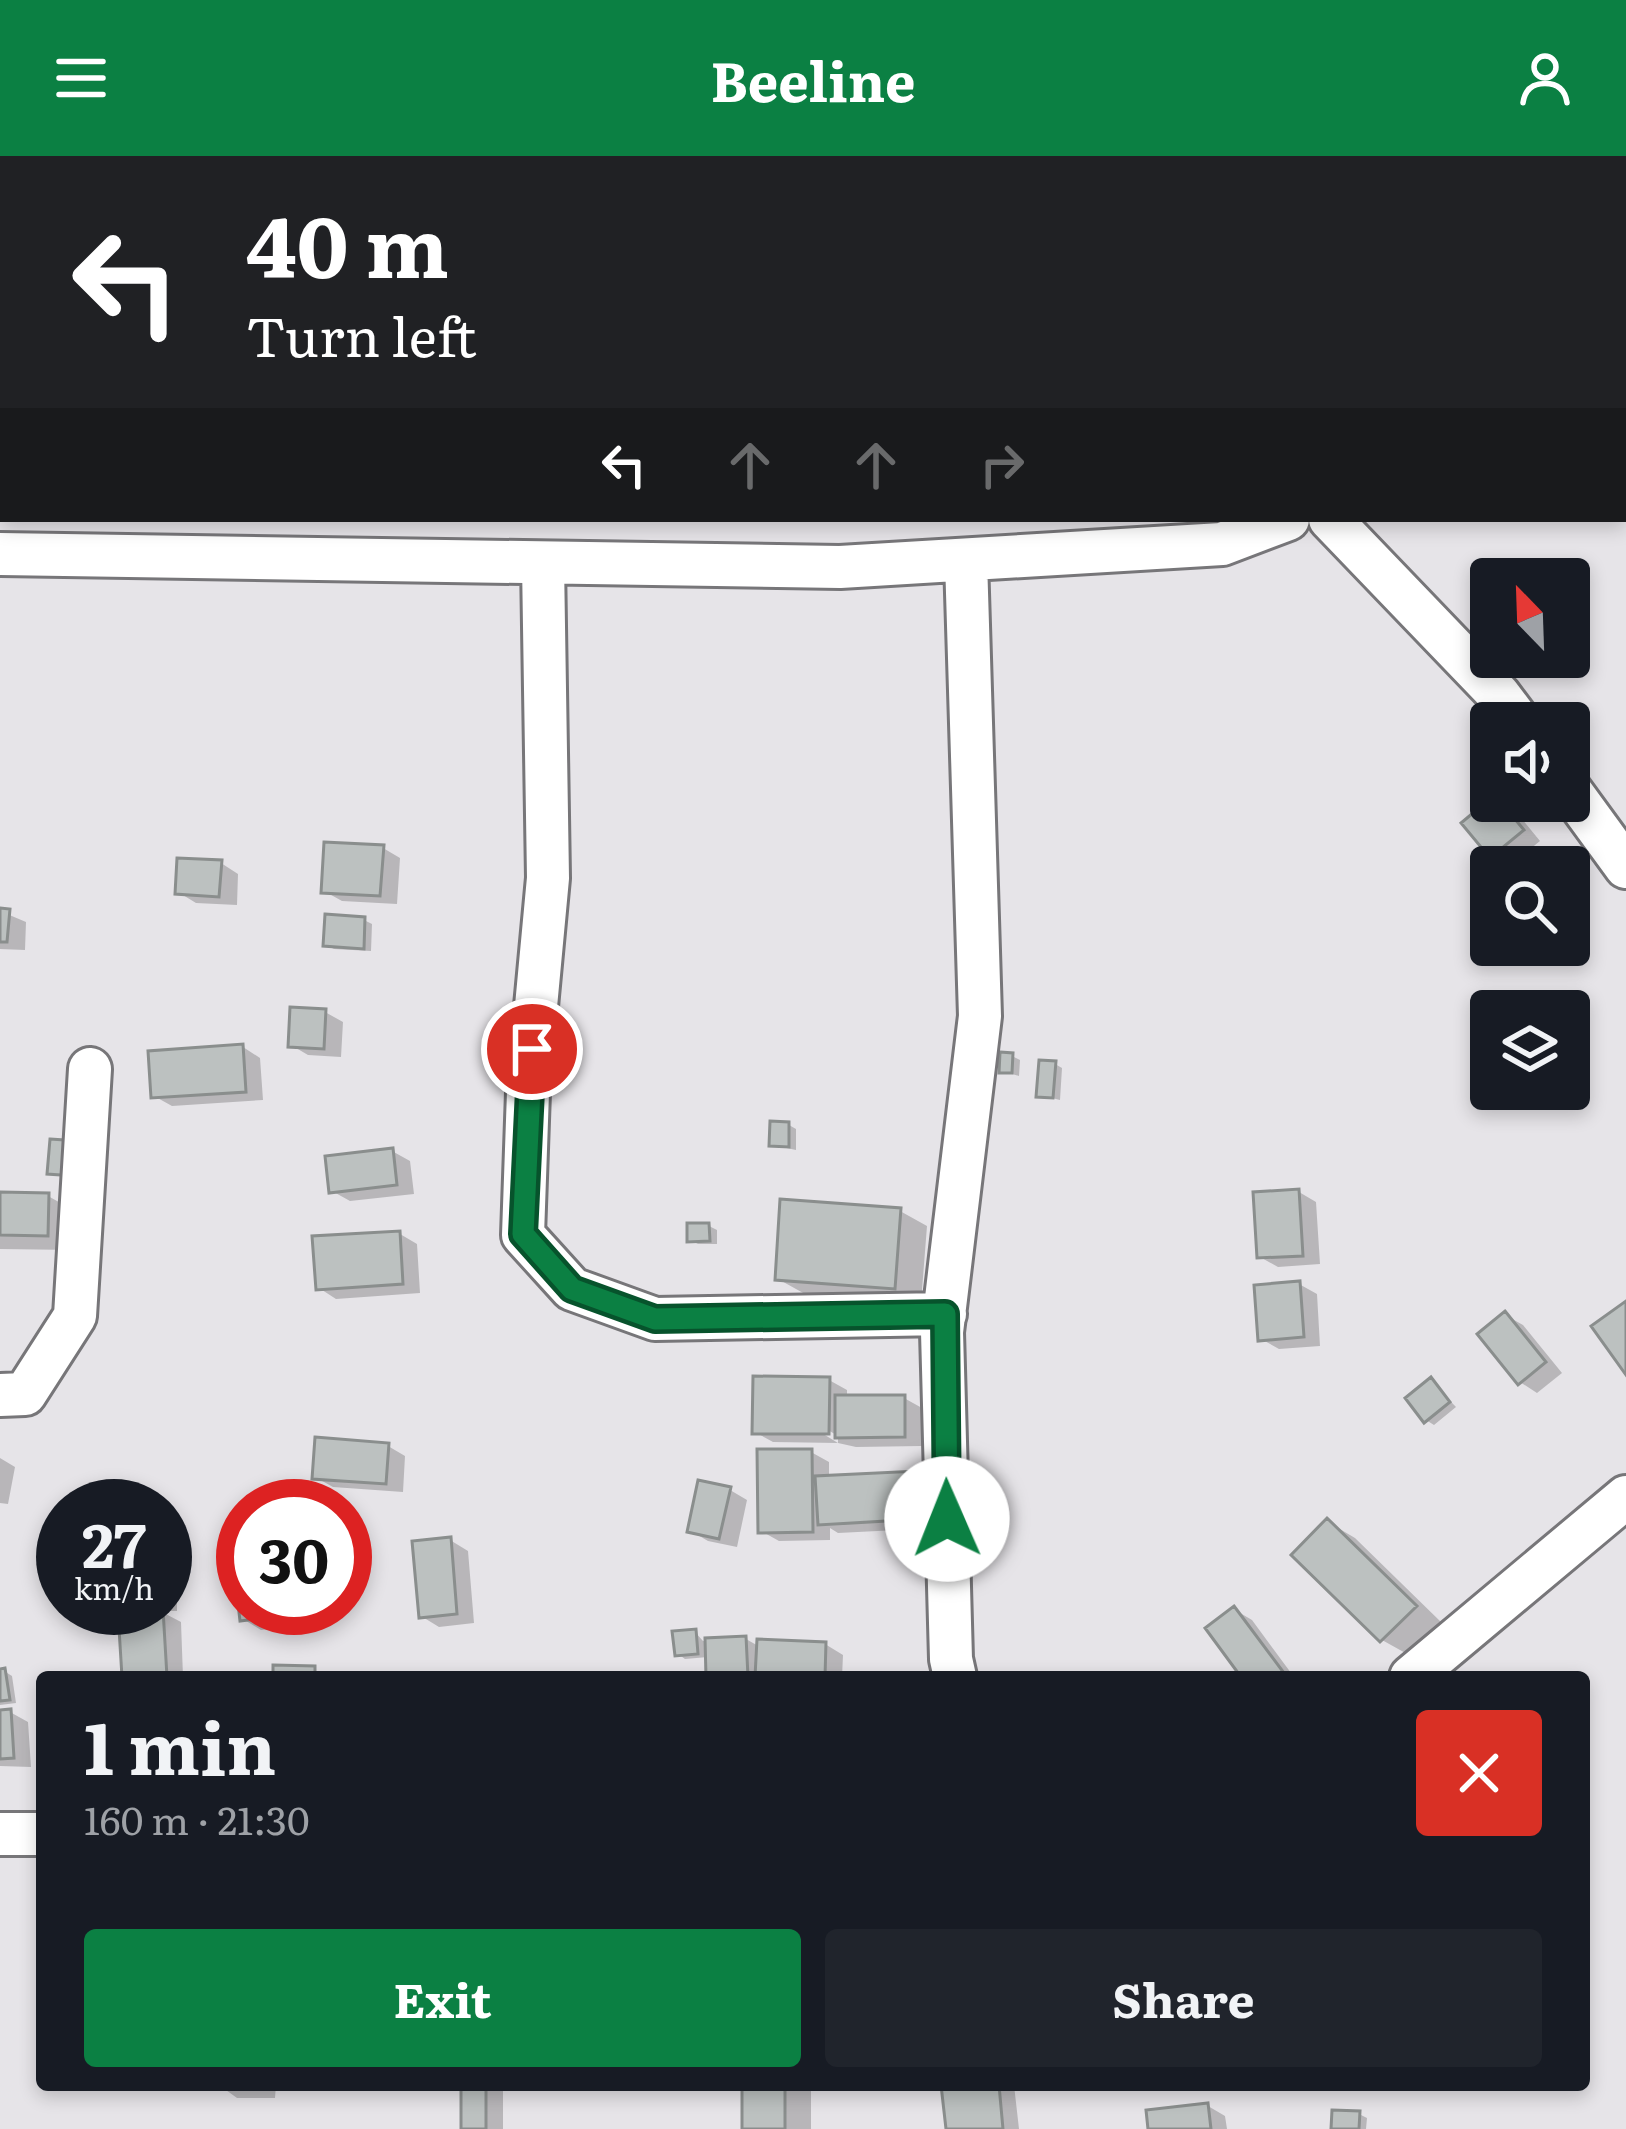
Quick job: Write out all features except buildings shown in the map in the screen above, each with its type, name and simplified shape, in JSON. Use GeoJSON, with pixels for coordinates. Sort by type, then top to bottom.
{"type":"FeatureCollection","features":[{"type":"Feature","properties":{"kind":"street"},"geometry":{"type":"LineString","coordinates":[[0,554],[840,567],[1222,544],[1280,522]]}},
{"type":"Feature","properties":{"kind":"street"},"geometry":{"type":"LineString","coordinates":[[1333,522],[1504,702]]}},
{"type":"Feature","properties":{"kind":"street"},"geometry":{"type":"LineString","coordinates":[[954,1671],[945,1314],[980,1016],[966,560]]}},
{"type":"Feature","properties":{"kind":"street"},"geometry":{"type":"LineString","coordinates":[[543,563],[548,878],[528,1092],[523,1234],[572,1289],[655,1319],[945,1314]]}},
{"type":"Feature","properties":{"kind":"street"},"geometry":{"type":"LineString","coordinates":[[1590,817],[1626,866]]}},
{"type":"Feature","properties":{"kind":"street"},"geometry":{"type":"LineString","coordinates":[[0,1395],[25,1394],[76,1316],[90,1070]]}},
{"type":"Feature","properties":{"kind":"street"},"geometry":{"type":"LineString","coordinates":[[1418,1671],[1626,1497]]}},
{"type":"Feature","properties":{"kind":"street"},"geometry":{"type":"LineString","coordinates":[[0,1834],[36,1834]]}},
{"type":"Feature","properties":{"kind":"route"},"geometry":{"type":"LineString","coordinates":[[532,1049],[523,1234],[572,1289],[655,1319],[945,1314],[947,1519]]}}]}
